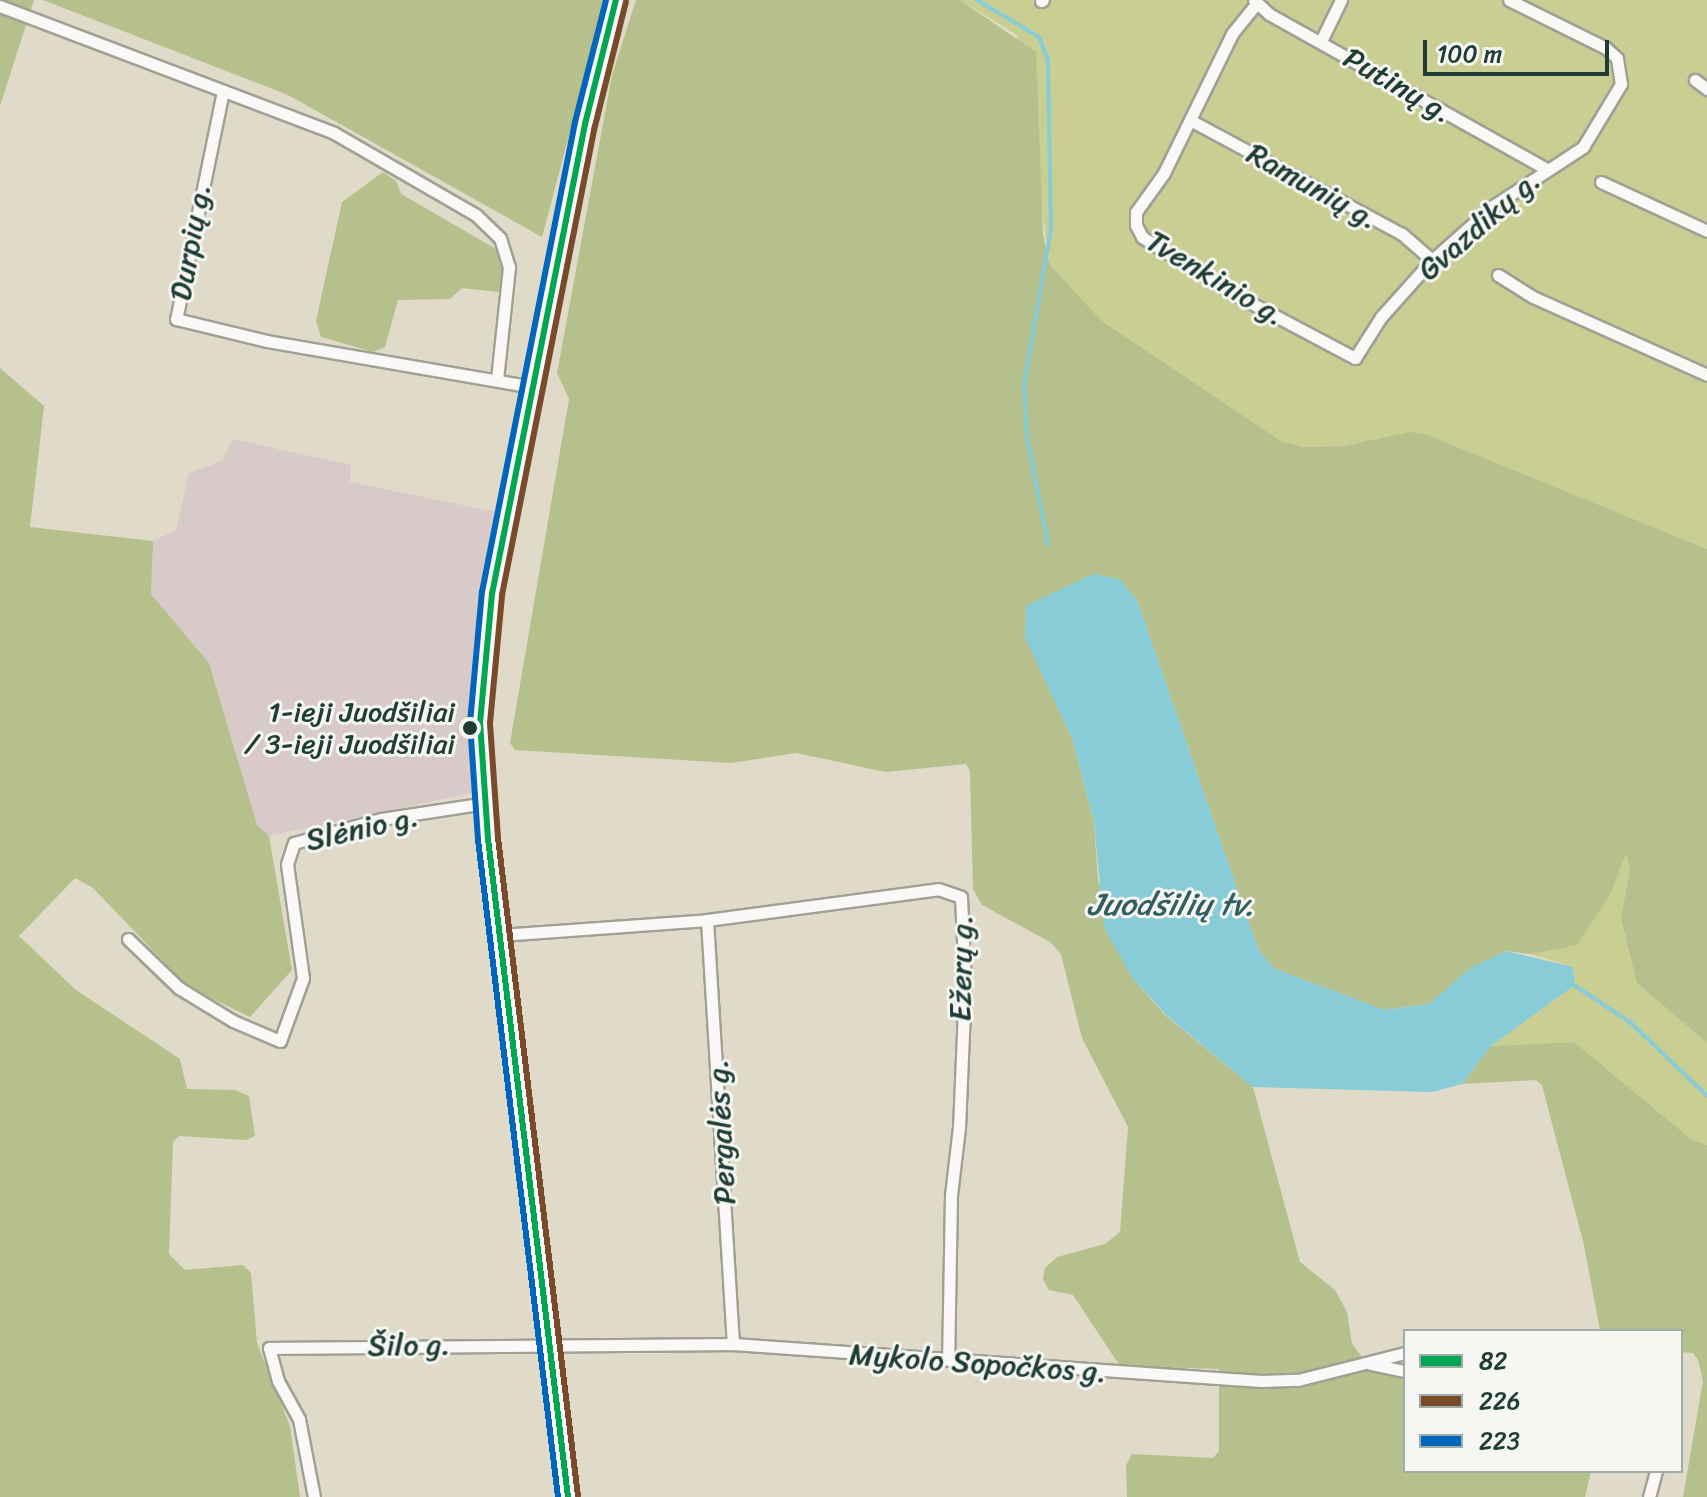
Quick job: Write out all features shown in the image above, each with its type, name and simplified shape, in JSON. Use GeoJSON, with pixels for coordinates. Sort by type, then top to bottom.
{"type":"FeatureCollection","features":[{"type":"Feature","properties":{"kind":"main road"},"geometry":{"type":"LineString","coordinates":[[568,1497],[485,803],[483,664],[532,387],[616,0]]}},
{"type":"Feature","properties":{"kind":"street"},"geometry":{"type":"LineString","coordinates":[[1321,41],[1341,0]]}},
{"type":"Feature","properties":{"kind":"street","name":"Gvazdikų g."},"geometry":{"type":"LineString","coordinates":[[1355,358],[1381,317],[1432,260],[1545,168],[1583,147],[1621,84],[1617,58],[1509,0]]}},
{"type":"Feature","properties":{"kind":"street","name":"Putinų g."},"geometry":{"type":"LineString","coordinates":[[1255,2],[1545,168]]}},
{"type":"Feature","properties":{"kind":"street","name":"Tvenkinio g."},"geometry":{"type":"LineString","coordinates":[[1255,2],[1232,34],[1164,173],[1136,212],[1138,232],[1234,294],[1355,358]]}},
{"type":"Feature","properties":{"kind":"street"},"geometry":{"type":"LineString","coordinates":[[0,6],[368,150],[489,225],[500,238],[509,267],[497,380]]}},
{"type":"Feature","properties":{"kind":"street"},"geometry":{"type":"LineString","coordinates":[[1695,80],[1707,89]]}},
{"type":"Feature","properties":{"kind":"street","name":"Durpių g."},"geometry":{"type":"LineString","coordinates":[[223,91],[176,319],[289,345],[532,387]]}},
{"type":"Feature","properties":{"kind":"street","name":"Ramunių g."},"geometry":{"type":"LineString","coordinates":[[1190,120],[1402,234],[1432,260]]}},
{"type":"Feature","properties":{"kind":"street"},"geometry":{"type":"LineString","coordinates":[[1601,182],[1707,231]]}},
{"type":"Feature","properties":{"kind":"street"},"geometry":{"type":"LineString","coordinates":[[1498,275],[1533,297],[1707,375]]}},
{"type":"Feature","properties":{"kind":"street","name":"Slėnio g."},"geometry":{"type":"LineString","coordinates":[[128,939],[179,988],[233,1021],[280,1041],[303,978],[287,864],[294,843],[381,819],[485,803]]}},
{"type":"Feature","properties":{"kind":"street","name":"Ežerų g."},"geometry":{"type":"LineString","coordinates":[[500,935],[707,920],[938,889],[961,897],[965,985],[959,1127],[951,1195],[948,1360]]}},
{"type":"Feature","properties":{"kind":"street","name":"Pergalės g."},"geometry":{"type":"LineString","coordinates":[[707,920],[733,1344]]}},
{"type":"Feature","properties":{"kind":"street","name":"Mykolo Sopočkos g."},"geometry":{"type":"LineString","coordinates":[[549,1345],[733,1344],[1261,1381],[1298,1380],[1403,1354]]}},
{"type":"Feature","properties":{"kind":"street","name":"Šilo g."},"geometry":{"type":"LineString","coordinates":[[314,1497],[299,1419],[278,1381],[269,1348],[549,1345]]}},
{"type":"Feature","properties":{"kind":"street"},"geometry":{"type":"LineString","coordinates":[[1367,1363],[1403,1371]]}},
{"type":"Feature","properties":{"kind":"street"},"geometry":{"type":"LineString","coordinates":[[1649,1497],[1655,1473]]}},
{"type":"Feature","properties":{"kind":"shaded area"},"geometry":{"type":"Polygon","coordinates":[[[233,439],[351,465],[350,482],[501,513],[473,695],[470,741],[476,792],[269,836],[257,825],[209,663],[151,594],[153,541],[176,530],[189,473],[222,461],[233,439]]]}},
{"type":"Feature","properties":{"kind":"green space"},"geometry":{"type":"Polygon","coordinates":[[[0,0],[34,0],[0,106],[0,0]]]}},
{"type":"Feature","properties":{"kind":"green space"},"geometry":{"type":"Polygon","coordinates":[[[43,0],[605,0],[542,237],[288,95],[43,0]]]}},
{"type":"Feature","properties":{"kind":"green space"},"geometry":{"type":"Polygon","coordinates":[[[636,0],[960,0],[1036,52],[1043,234],[1050,265],[1102,321],[1283,442],[1305,447],[1345,446],[1410,432],[1428,435],[1707,549],[1707,1043],[1637,983],[1621,918],[1630,869],[1626,853],[1611,893],[1577,945],[1531,954],[1506,951],[1429,1004],[1384,1010],[1273,968],[1258,949],[1137,600],[1119,579],[1093,574],[1050,690],[1072,738],[1094,822],[1098,880],[1132,977],[1165,1015],[1253,1087],[1300,1262],[1335,1290],[1347,1312],[1352,1344],[1367,1363],[1403,1373],[1403,1473],[1591,1473],[1585,1497],[1127,1497],[1126,1465],[1132,1454],[1213,1458],[1219,1451],[1219,1369],[1120,1366],[1073,1295],[1049,1290],[1043,1279],[1045,1268],[1057,1257],[1105,1244],[1120,1232],[1128,1127],[1082,1038],[1061,954],[1050,942],[982,905],[973,889],[970,771],[966,764],[886,772],[796,753],[731,763],[515,750],[510,743],[569,399],[557,373],[612,75],[636,0]]]}},
{"type":"Feature","properties":{"kind":"green space"},"geometry":{"type":"Polygon","coordinates":[[[960,0],[1707,0],[1707,549],[1428,435],[1345,446],[1305,447],[1283,442],[1102,321],[1050,265],[1017,35],[960,0]]]}},
{"type":"Feature","properties":{"kind":"green space"},"geometry":{"type":"Polygon","coordinates":[[[383,172],[396,181],[401,194],[496,249],[503,276],[498,292],[462,288],[450,299],[398,300],[385,347],[373,352],[321,337],[316,321],[342,202],[383,172]]]}},
{"type":"Feature","properties":{"kind":"green space"},"geometry":{"type":"Polygon","coordinates":[[[0,368],[44,406],[30,527],[153,541],[151,594],[209,663],[257,825],[269,836],[292,970],[250,1017],[188,987],[93,888],[75,878],[19,936],[76,990],[180,1059],[187,1089],[235,1090],[249,1096],[255,1136],[246,1140],[179,1136],[173,1142],[169,1254],[185,1270],[243,1265],[251,1273],[257,1343],[290,1426],[300,1497],[0,1497],[0,368]]]}},
{"type":"Feature","properties":{"kind":"green space"},"geometry":{"type":"Polygon","coordinates":[[[1626,851],[1630,869],[1621,918],[1637,983],[1707,1043],[1707,1145],[1691,1139],[1574,1042],[1491,1046],[1575,985],[1573,967],[1531,954],[1577,944],[1611,893],[1626,851]]]}},
{"type":"Feature","properties":{"kind":"green space"},"geometry":{"type":"Polygon","coordinates":[[[1574,1042],[1691,1139],[1707,1145],[1707,1497],[1683,1497],[1703,1381],[1698,1360],[1693,1353],[1683,1352],[1683,1329],[1600,1329],[1584,1245],[1542,1085],[1536,1080],[1462,1084],[1491,1046],[1574,1042]]]}},
{"type":"Feature","properties":{"kind":"water","name":"Juodšilių tv."},"geometry":{"type":"Polygon","coordinates":[[[1093,574],[1119,579],[1137,600],[1258,949],[1273,968],[1385,1010],[1429,1004],[1470,968],[1506,951],[1573,967],[1575,985],[1491,1046],[1462,1084],[1432,1092],[1253,1087],[1166,1015],[1132,977],[1104,928],[1094,822],[1072,738],[1025,638],[1026,606],[1093,574]]]}},
{"type":"Feature","properties":{"kind":"waterway"},"geometry":{"type":"LineString","coordinates":[[977,0],[1039,37],[1048,60],[1051,229],[1024,383],[1027,437],[1048,544]]}},
{"type":"Feature","properties":{"kind":"waterway"},"geometry":{"type":"LineString","coordinates":[[1571,983],[1631,1023],[1707,1096]]}},
{"type":"Feature","properties":{"kind":"transit line","name":"223"},"geometry":{"type":"LineString","coordinates":[[558,1497],[478,840],[470,723],[482,592],[575,122],[606,0]]}},
{"type":"Feature","properties":{"kind":"transit line","name":"82"},"geometry":{"type":"LineString","coordinates":[[568,1497],[488,839],[480,723],[492,594],[585,124],[616,0]]}},
{"type":"Feature","properties":{"kind":"transit line","name":"226"},"geometry":{"type":"LineString","coordinates":[[578,1496],[498,838],[490,723],[502,595],[595,126],[626,2]]}},
{"type":"Feature","properties":{"kind":"place","name":"1-ieji Juodšiliai / 3-ieji Juodšiliai"},"geometry":{"type":"Point","coordinates":[470,728]}}]}
